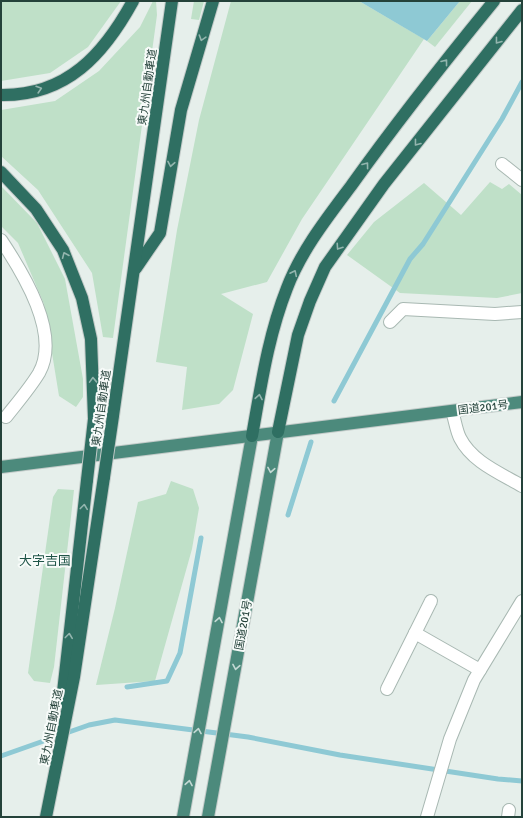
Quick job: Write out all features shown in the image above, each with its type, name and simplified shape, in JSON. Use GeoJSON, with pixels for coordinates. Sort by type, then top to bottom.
{"type":"FeatureCollection","features":[{"type":"Feature","properties":{"kind":"highway"},"geometry":{"type":"LineString","coordinates":[[1,95],[13,95],[36,91],[61,82],[84,67],[108,42],[133,1]]}},
{"type":"Feature","properties":{"kind":"highway","name":"東九州自動車道"},"geometry":{"type":"LineString","coordinates":[[69,676],[104,476],[172,1]]}},
{"type":"Feature","properties":{"kind":"highway"},"geometry":{"type":"LineString","coordinates":[[134,270],[160,233],[181,110],[213,1]]}},
{"type":"Feature","properties":{"kind":"highway"},"geometry":{"type":"LineString","coordinates":[[183,817],[264,364],[274,324],[287,287],[303,255],[364,167],[494,1]]}},
{"type":"Feature","properties":{"kind":"highway"},"geometry":{"type":"LineString","coordinates":[[278,432],[298,335],[310,301],[325,268],[384,184],[522,10]]}},
{"type":"Feature","properties":{"kind":"highway"},"geometry":{"type":"LineString","coordinates":[[1,172],[36,209],[64,250],[82,298],[91,339],[94,419],[69,676],[52,790],[46,817]]}},
{"type":"Feature","properties":{"kind":"highway","name":"国道201号"},"geometry":{"type":"LineString","coordinates":[[1,467],[522,402]]}},
{"type":"Feature","properties":{"kind":"highway","name":"国道201号"},"geometry":{"type":"LineString","coordinates":[[208,817],[278,432]]}},
{"type":"Feature","properties":{"kind":"street"},"geometry":{"type":"LineString","coordinates":[[502,164],[522,180]]}},
{"type":"Feature","properties":{"kind":"street"},"geometry":{"type":"LineString","coordinates":[[1,240],[20,268],[42,318],[45,350],[39,372],[3,419]]}},
{"type":"Feature","properties":{"kind":"street"},"geometry":{"type":"LineString","coordinates":[[390,322],[403,309],[495,314],[522,312]]}},
{"type":"Feature","properties":{"kind":"street"},"geometry":{"type":"LineString","coordinates":[[452,411],[460,438],[468,450],[482,463],[522,486]]}},
{"type":"Feature","properties":{"kind":"street"},"geometry":{"type":"LineString","coordinates":[[387,689],[431,601]]}},
{"type":"Feature","properties":{"kind":"street"},"geometry":{"type":"LineString","coordinates":[[427,817],[450,739],[480,670],[522,601]]}},
{"type":"Feature","properties":{"kind":"street"},"geometry":{"type":"LineString","coordinates":[[415,633],[480,670]]}},
{"type":"Feature","properties":{"kind":"green space"},"geometry":{"type":"Polygon","coordinates":[[[1,1],[121,1],[88,47],[50,73],[1,81],[1,1]]]}},
{"type":"Feature","properties":{"kind":"green space"},"geometry":{"type":"Polygon","coordinates":[[[153,1],[156,1],[157,15],[113,338],[103,337],[92,273],[38,190],[1,156],[1,110],[55,101],[99,71],[140,27],[153,1]]]}},
{"type":"Feature","properties":{"kind":"green space"},"geometry":{"type":"Polygon","coordinates":[[[194,1],[204,1],[199,20],[191,19],[194,1]]]}},
{"type":"Feature","properties":{"kind":"green space"},"geometry":{"type":"Polygon","coordinates":[[[231,1],[359,1],[424,39],[302,219],[267,282],[221,294],[253,314],[233,390],[219,404],[182,410],[187,367],[156,362],[177,230],[199,120],[231,1]]]}},
{"type":"Feature","properties":{"kind":"green space"},"geometry":{"type":"Polygon","coordinates":[[[460,1],[472,1],[435,47],[427,41],[460,1]]]}},
{"type":"Feature","properties":{"kind":"green space"},"geometry":{"type":"Polygon","coordinates":[[[490,182],[502,189],[509,184],[522,195],[522,293],[497,298],[400,293],[347,255],[374,222],[424,183],[461,215],[490,182]]]}},
{"type":"Feature","properties":{"kind":"green space"},"geometry":{"type":"Polygon","coordinates":[[[1,186],[37,223],[65,279],[83,379],[83,397],[76,407],[59,396],[44,304],[18,243],[1,226],[1,186]]]}},
{"type":"Feature","properties":{"kind":"green space"},"geometry":{"type":"Polygon","coordinates":[[[171,481],[193,489],[199,508],[192,549],[155,681],[96,685],[115,608],[138,502],[166,494],[171,481]]]}},
{"type":"Feature","properties":{"kind":"green space"},"geometry":{"type":"Polygon","coordinates":[[[58,489],[74,490],[54,667],[50,683],[34,681],[28,673],[53,497],[58,489]]]}},
{"type":"Feature","properties":{"kind":"water"},"geometry":{"type":"Polygon","coordinates":[[[359,1],[460,1],[427,41],[359,1]]]}},
{"type":"Feature","properties":{"kind":"waterway"},"geometry":{"type":"LineString","coordinates":[[334,401],[410,259],[423,244],[502,119],[522,82]]}},
{"type":"Feature","properties":{"kind":"waterway"},"geometry":{"type":"LineString","coordinates":[[288,515],[311,442]]}},
{"type":"Feature","properties":{"kind":"waterway"},"geometry":{"type":"LineString","coordinates":[[127,687],[167,681],[180,653],[201,538]]}},
{"type":"Feature","properties":{"kind":"waterway"},"geometry":{"type":"LineString","coordinates":[[1,756],[89,725],[115,720],[248,737],[340,755],[498,779],[522,781]]}},
{"type":"Feature","properties":{"kind":"district","name":"大字吉国"},"geometry":{"type":"Point","coordinates":[45,560]}}]}
